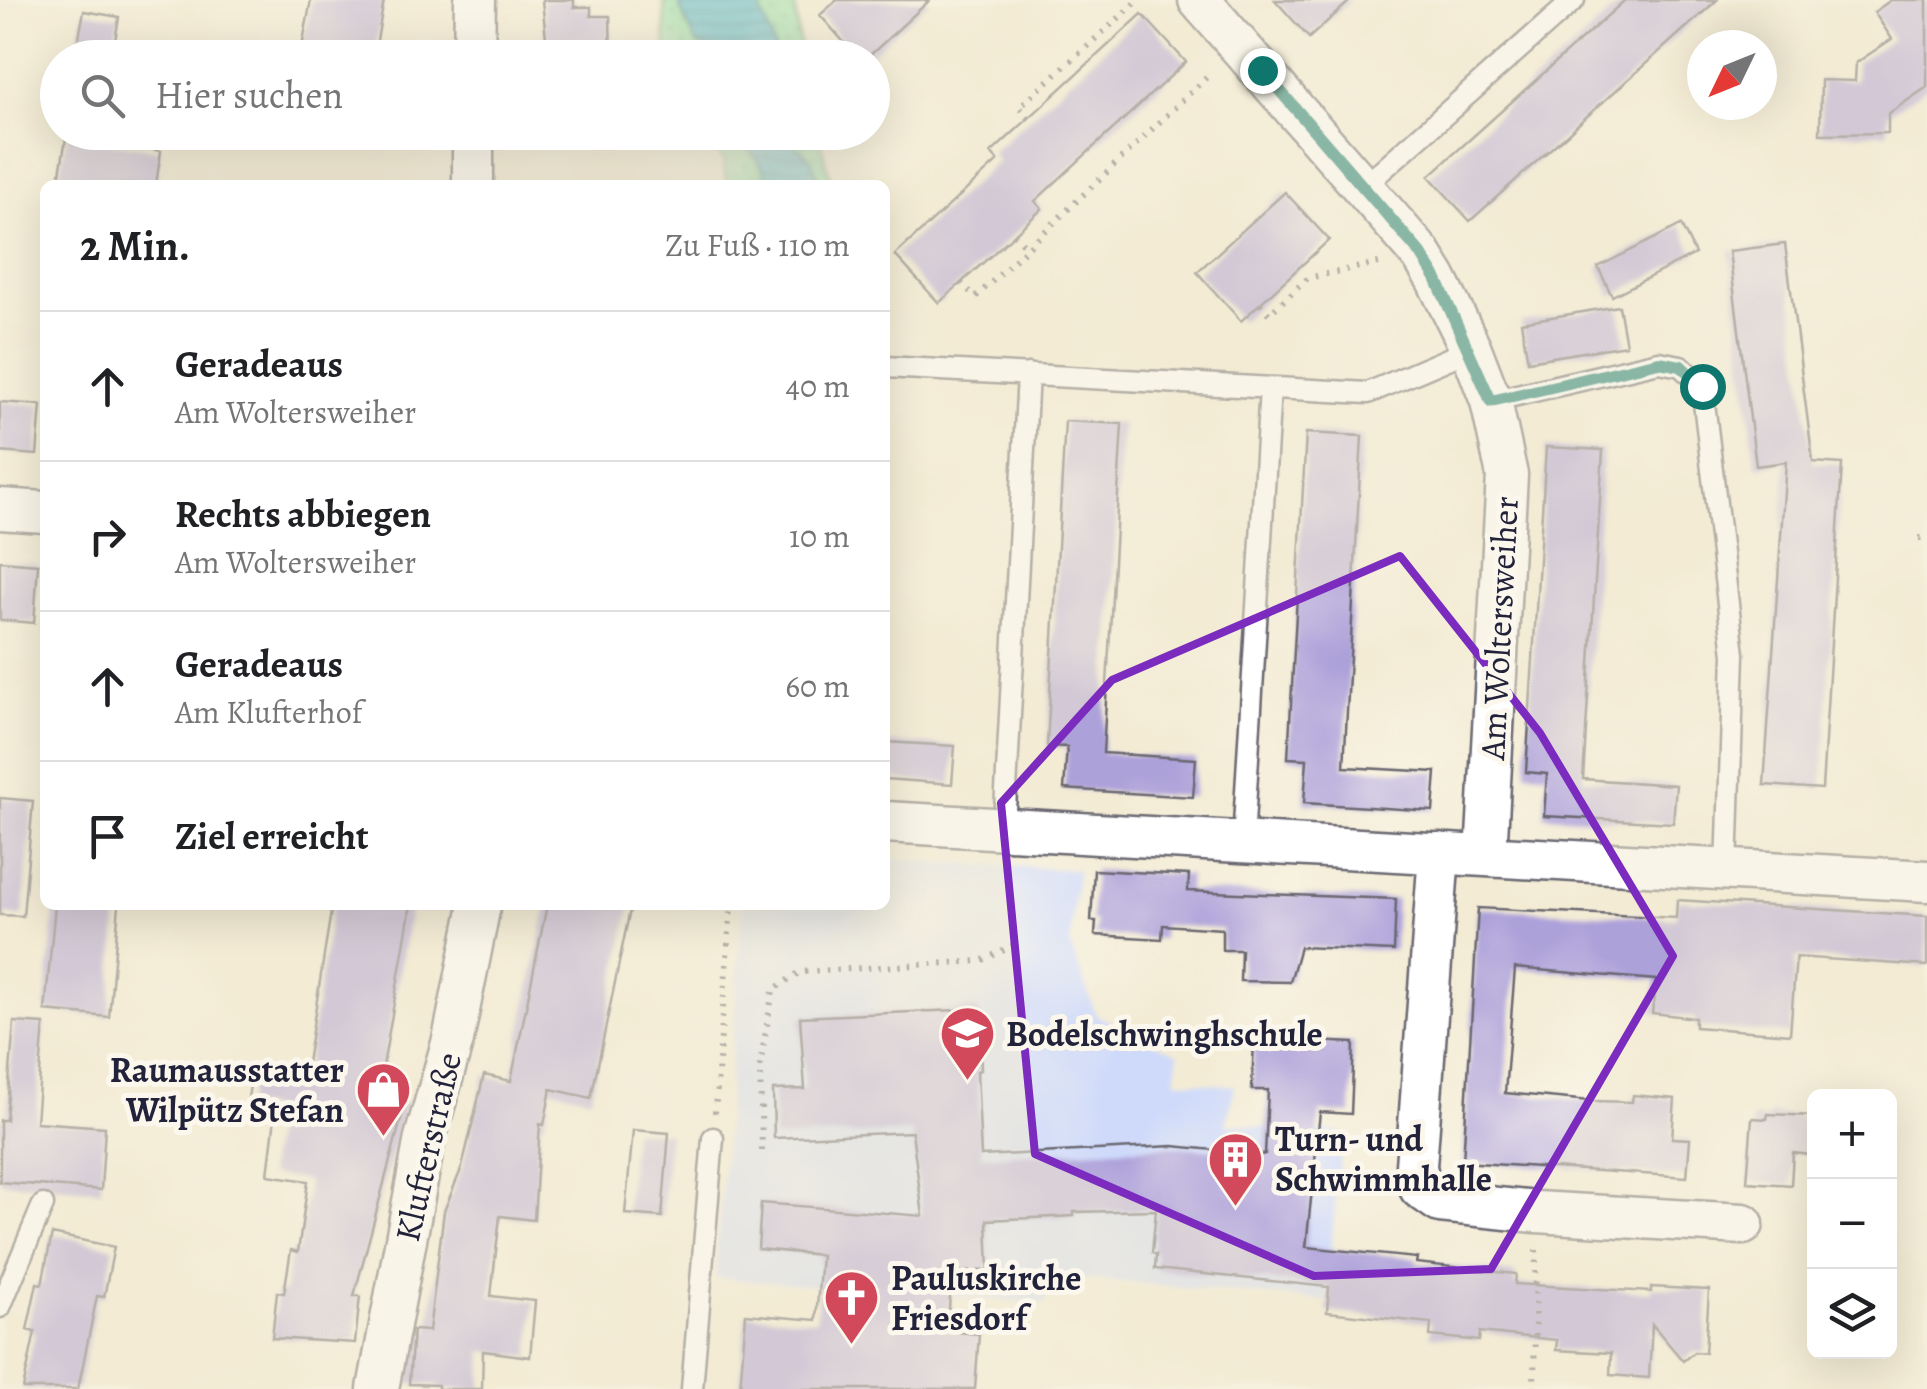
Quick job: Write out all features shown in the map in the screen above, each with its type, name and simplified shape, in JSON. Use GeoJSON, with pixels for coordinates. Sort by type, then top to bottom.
{"type":"FeatureCollection","features":[{"type":"Feature","properties":{"kind":"street"},"geometry":{"type":"LineString","coordinates":[[474,0],[474,40]]}},
{"type":"Feature","properties":{"kind":"street","name":"Am Woltersweiher"},"geometry":{"type":"LineString","coordinates":[[1203,1],[1421,254],[1471,349],[1491,401],[1507,474],[1486,856]]}},
{"type":"Feature","properties":{"kind":"street"},"geometry":{"type":"LineString","coordinates":[[474,150],[474,180]]}},
{"type":"Feature","properties":{"kind":"street"},"geometry":{"type":"LineString","coordinates":[[0,508],[40,512]]}},
{"type":"Feature","properties":{"kind":"street"},"geometry":{"type":"LineString","coordinates":[[890,822],[1927,882]]}},
{"type":"Feature","properties":{"kind":"street"},"geometry":{"type":"LineString","coordinates":[[1439,853],[1416,1180],[1427,1196],[1440,1202],[1536,1212],[1743,1224]]}},
{"type":"Feature","properties":{"kind":"street","name":"Klufterstraße"},"geometry":{"type":"LineString","coordinates":[[378,1389],[426,1138],[453,1040],[479,910]]}},
{"type":"Feature","properties":{"kind":"lane"},"geometry":{"type":"LineString","coordinates":[[1364,186],[1574,0]]}},
{"type":"Feature","properties":{"kind":"lane"},"geometry":{"type":"LineString","coordinates":[[890,367],[1368,393],[1471,349]]}},
{"type":"Feature","properties":{"kind":"lane"},"geometry":{"type":"LineString","coordinates":[[1491,401],[1659,362],[1681,366],[1702,386],[1734,654],[1728,870]]}},
{"type":"Feature","properties":{"kind":"lane"},"geometry":{"type":"LineString","coordinates":[[1004,829],[1028,374]]}},
{"type":"Feature","properties":{"kind":"lane"},"geometry":{"type":"LineString","coordinates":[[1243,842],[1270,388]]}},
{"type":"Feature","properties":{"kind":"lane"},"geometry":{"type":"LineString","coordinates":[[692,1389],[713,1138]]}},
{"type":"Feature","properties":{"kind":"lane"},"geometry":{"type":"LineString","coordinates":[[0,1307],[42,1205]]}},
{"type":"Feature","properties":{"kind":"path"},"geometry":{"type":"LineString","coordinates":[[1030,118],[1019,106],[1139,0]]}},
{"type":"Feature","properties":{"kind":"path"},"geometry":{"type":"LineString","coordinates":[[1090,44],[1100,54]]}},
{"type":"Feature","properties":{"kind":"path"},"geometry":{"type":"LineString","coordinates":[[961,283],[976,297],[1241,45]]}},
{"type":"Feature","properties":{"kind":"path"},"geometry":{"type":"LineString","coordinates":[[1014,234],[1028,249]]}},
{"type":"Feature","properties":{"kind":"path"},"geometry":{"type":"LineString","coordinates":[[1260,304],[1269,314],[1308,278],[1421,254]]}},
{"type":"Feature","properties":{"kind":"path"},"geometry":{"type":"LineString","coordinates":[[713,1138],[731,910]]}},
{"type":"Feature","properties":{"kind":"path"},"geometry":{"type":"LineString","coordinates":[[762,1152],[760,1065],[773,990],[800,972],[981,960],[1019,942]]}},
{"type":"Feature","properties":{"kind":"path"},"geometry":{"type":"LineString","coordinates":[[1534,1389],[1536,1212]]}},
{"type":"Feature","properties":{"kind":"highlighted area"},"geometry":{"type":"Polygon","coordinates":[[[1400,556],[1540,733],[1673,956],[1491,1269],[1314,1276],[1035,1154],[1001,803],[1112,680],[1400,556]]]}},
{"type":"Feature","properties":{"kind":"shaded area","name":"Bodelschwinghschule"},"geometry":{"type":"Polygon","coordinates":[[[890,859],[1077,870],[1070,944],[1096,1015],[1179,1054],[1175,1080],[1235,1086],[1226,1124],[1343,1133],[1325,1301],[1050,1275],[1046,1304],[715,1278],[742,910],[890,910],[890,859]]]}},
{"type":"Feature","properties":{"kind":"green space"},"geometry":{"type":"Polygon","coordinates":[[[664,0],[794,0],[799,40],[666,40],[664,0]]]}},
{"type":"Feature","properties":{"kind":"green space"},"geometry":{"type":"Polygon","coordinates":[[[718,150],[823,150],[831,180],[726,180],[718,150]]]}},
{"type":"Feature","properties":{"kind":"water"},"geometry":{"type":"Polygon","coordinates":[[[681,0],[757,0],[772,40],[695,40],[680,8],[681,0]]]}},
{"type":"Feature","properties":{"kind":"water"},"geometry":{"type":"Polygon","coordinates":[[[749,150],[801,150],[811,159],[819,180],[766,180],[749,150]]]}},
{"type":"Feature","properties":{"kind":"building"},"geometry":{"type":"Polygon","coordinates":[[[311,0],[384,0],[377,40],[303,40],[311,0]]]}},
{"type":"Feature","properties":{"kind":"building"},"geometry":{"type":"Polygon","coordinates":[[[542,0],[574,0],[574,7],[591,7],[591,16],[610,16],[611,40],[546,40],[542,0]]]}},
{"type":"Feature","properties":{"kind":"building"},"geometry":{"type":"Polygon","coordinates":[[[837,0],[930,0],[887,40],[842,40],[820,15],[837,0]]]}},
{"type":"Feature","properties":{"kind":"building"},"geometry":{"type":"Polygon","coordinates":[[[1275,0],[1351,0],[1309,38],[1275,0]]]}},
{"type":"Feature","properties":{"kind":"building"},"geometry":{"type":"Polygon","coordinates":[[[1625,0],[1717,0],[1470,221],[1429,176],[1625,0]]]}},
{"type":"Feature","properties":{"kind":"building"},"geometry":{"type":"Polygon","coordinates":[[[1891,0],[1927,0],[1927,87],[1888,114],[1888,133],[1820,134],[1821,80],[1855,81],[1856,63],[1892,39],[1874,12],[1891,0]]]}},
{"type":"Feature","properties":{"kind":"building"},"geometry":{"type":"Polygon","coordinates":[[[84,11],[119,17],[115,40],[78,40],[84,11]]]}},
{"type":"Feature","properties":{"kind":"building"},"geometry":{"type":"Polygon","coordinates":[[[1142,14],[1186,62],[1035,201],[1042,209],[939,303],[895,255],[998,161],[991,153],[1142,14]]]}},
{"type":"Feature","properties":{"kind":"building"},"geometry":{"type":"Polygon","coordinates":[[[64,150],[161,151],[157,180],[59,179],[64,150]]]}},
{"type":"Feature","properties":{"kind":"building"},"geometry":{"type":"Polygon","coordinates":[[[1285,192],[1329,240],[1241,321],[1197,272],[1285,192]]]}},
{"type":"Feature","properties":{"kind":"building"},"geometry":{"type":"Polygon","coordinates":[[[1681,225],[1695,254],[1612,296],[1598,267],[1681,225]]]}},
{"type":"Feature","properties":{"kind":"building"},"geometry":{"type":"Polygon","coordinates":[[[1785,244],[1813,462],[1842,464],[1822,789],[1764,785],[1786,462],[1756,466],[1729,251],[1785,244]]]}},
{"type":"Feature","properties":{"kind":"building"},"geometry":{"type":"Polygon","coordinates":[[[1619,306],[1626,345],[1528,361],[1521,322],[1619,306]]]}},
{"type":"Feature","properties":{"kind":"building"},"geometry":{"type":"Polygon","coordinates":[[[0,402],[40,405],[37,455],[0,452],[0,402]]]}},
{"type":"Feature","properties":{"kind":"building"},"geometry":{"type":"Polygon","coordinates":[[[1065,421],[1122,424],[1103,753],[1196,759],[1193,797],[1064,789],[1067,747],[1047,746],[1065,421]]]}},
{"type":"Feature","properties":{"kind":"building"},"geometry":{"type":"Polygon","coordinates":[[[1306,433],[1362,436],[1344,767],[1436,772],[1433,811],[1304,803],[1307,759],[1288,758],[1306,433]]]}},
{"type":"Feature","properties":{"kind":"building"},"geometry":{"type":"Polygon","coordinates":[[[1546,447],[1603,450],[1583,779],[1676,785],[1673,823],[1544,816],[1547,774],[1526,772],[1546,447]]]}},
{"type":"Feature","properties":{"kind":"building"},"geometry":{"type":"Polygon","coordinates":[[[0,561],[38,564],[34,623],[0,620],[0,561]]]}},
{"type":"Feature","properties":{"kind":"building"},"geometry":{"type":"Polygon","coordinates":[[[890,742],[955,746],[952,784],[890,779],[890,742]]]}},
{"type":"Feature","properties":{"kind":"building"},"geometry":{"type":"Polygon","coordinates":[[[0,798],[33,801],[23,916],[0,915],[0,798]]]}},
{"type":"Feature","properties":{"kind":"building"},"geometry":{"type":"Polygon","coordinates":[[[1094,870],[1189,875],[1188,891],[1396,899],[1394,951],[1300,947],[1290,982],[1240,981],[1241,950],[1222,950],[1222,929],[1163,925],[1162,939],[1095,935],[1096,921],[1091,921],[1094,870]]]}},
{"type":"Feature","properties":{"kind":"building"},"geometry":{"type":"Polygon","coordinates":[[[1677,900],[1927,916],[1927,966],[1796,957],[1790,1034],[1695,1027],[1695,1018],[1652,1013],[1656,980],[1515,968],[1505,1093],[1590,1101],[1632,1102],[1633,1095],[1675,1099],[1672,1138],[1690,1139],[1687,1177],[1463,1162],[1478,908],[1676,918],[1677,900]]]}},
{"type":"Feature","properties":{"kind":"building"},"geometry":{"type":"Polygon","coordinates":[[[55,910],[119,910],[109,1017],[45,1011],[55,910]]]}},
{"type":"Feature","properties":{"kind":"building"},"geometry":{"type":"Polygon","coordinates":[[[331,910],[410,910],[378,1095],[406,1100],[354,1296],[360,1296],[355,1343],[272,1338],[277,1292],[284,1293],[291,1250],[298,1252],[308,1181],[268,1175],[276,1109],[247,1104],[252,1073],[304,1082],[331,910]]]}},
{"type":"Feature","properties":{"kind":"building"},"geometry":{"type":"Polygon","coordinates":[[[546,910],[630,910],[591,1098],[551,1089],[544,1125],[540,1124],[534,1220],[500,1216],[491,1296],[535,1301],[530,1357],[483,1351],[482,1389],[438,1389],[438,1385],[409,1384],[413,1330],[429,1331],[444,1211],[462,1167],[484,1075],[511,1081],[546,910]]]}},
{"type":"Feature","properties":{"kind":"building"},"geometry":{"type":"Polygon","coordinates":[[[979,1009],[981,1156],[1173,1146],[1265,1155],[1268,1090],[1252,1090],[1254,1038],[1354,1043],[1351,1114],[1320,1112],[1306,1247],[1417,1258],[1416,1263],[1516,1274],[1515,1284],[1651,1292],[1651,1287],[1709,1290],[1705,1353],[1694,1352],[1683,1361],[1652,1324],[1649,1378],[1610,1375],[1611,1353],[1556,1350],[1557,1340],[1480,1332],[1479,1341],[1430,1336],[1431,1323],[1327,1312],[1329,1287],[1155,1269],[1156,1254],[1152,1253],[1156,1210],[1074,1212],[1074,1216],[987,1220],[989,1270],[952,1273],[947,1331],[979,1334],[975,1389],[740,1389],[746,1314],[816,1320],[821,1255],[758,1249],[761,1203],[923,1216],[912,1132],[774,1138],[773,1090],[805,1089],[800,1017],[979,1009]]]}},
{"type":"Feature","properties":{"kind":"building"},"geometry":{"type":"Polygon","coordinates":[[[14,1022],[44,1024],[36,1122],[105,1127],[101,1190],[0,1182],[0,1120],[6,1120],[14,1022]]]}},
{"type":"Feature","properties":{"kind":"building"},"geometry":{"type":"Polygon","coordinates":[[[1768,1114],[1807,1116],[1807,1155],[1793,1153],[1791,1185],[1747,1182],[1752,1118],[1767,1119],[1768,1114]]]}},
{"type":"Feature","properties":{"kind":"building"},"geometry":{"type":"Polygon","coordinates":[[[633,1130],[669,1133],[662,1217],[625,1214],[633,1130]]]}},
{"type":"Feature","properties":{"kind":"building"},"geometry":{"type":"Polygon","coordinates":[[[52,1234],[114,1247],[104,1297],[97,1296],[78,1389],[23,1389],[35,1332],[27,1330],[52,1234]]]}},
{"type":"Feature","properties":{"kind":"place","name":"Bodelschwinghschule"},"geometry":{"type":"Point","coordinates":[967,1083]}},
{"type":"Feature","properties":{"kind":"place","name":"Raumausstatter Wilpütz Stefan"},"geometry":{"type":"Point","coordinates":[383,1139]}},
{"type":"Feature","properties":{"kind":"place","name":"Turn- und Schwimmhalle"},"geometry":{"type":"Point","coordinates":[1236,1208]}},
{"type":"Feature","properties":{"kind":"place","name":"Pauluskirche Friesdorf"},"geometry":{"type":"Point","coordinates":[852,1347]}},
{"type":"Feature","properties":{"kind":"route"},"geometry":{"type":"LineString","coordinates":[[1262,70],[1421,254],[1471,349],[1491,401],[1659,362],[1681,366],[1702,386]]}}]}
